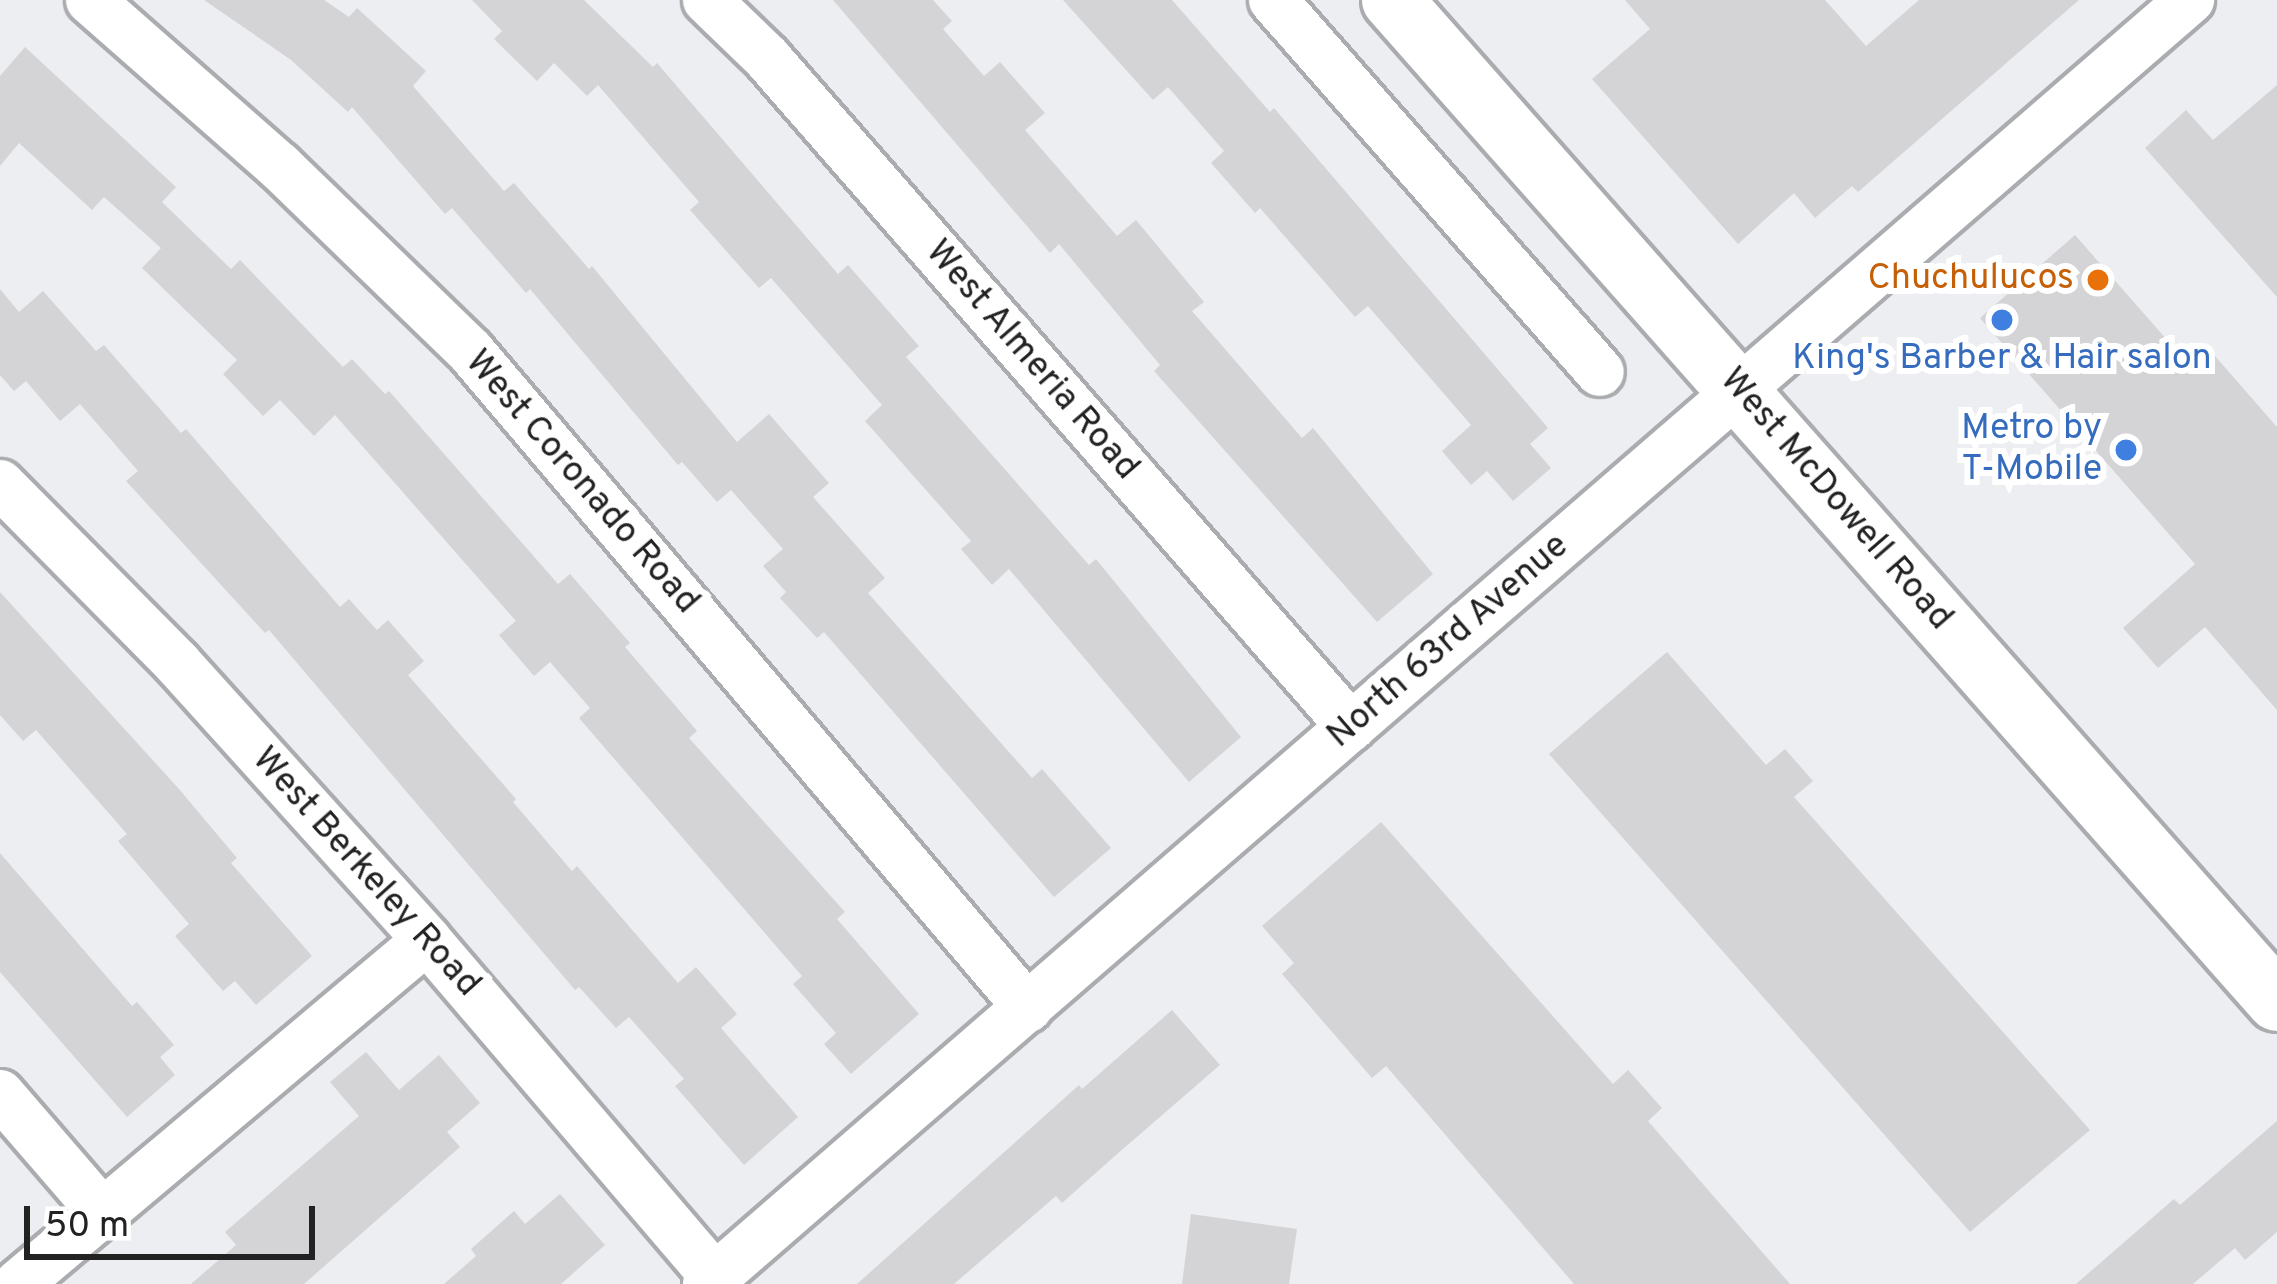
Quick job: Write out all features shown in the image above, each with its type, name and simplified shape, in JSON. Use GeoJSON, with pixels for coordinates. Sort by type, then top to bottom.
{"type":"FeatureCollection","features":[{"type":"Feature","properties":{"kind":"main road","name":"West McDowell Road"},"geometry":{"type":"LineString","coordinates":[[1392,0],[2277,1000]]}},
{"type":"Feature","properties":{"kind":"street","name":"West Almeria Road"},"geometry":{"type":"LineString","coordinates":[[707,0],[766,58],[1351,727]]}},
{"type":"Feature","properties":{"kind":"street"},"geometry":{"type":"LineString","coordinates":[[1273,0],[1600,372]]}},
{"type":"Feature","properties":{"kind":"street","name":"North 63rd Avenue"},"geometry":{"type":"LineString","coordinates":[[711,1280],[2191,0]]}},
{"type":"Feature","properties":{"kind":"street","name":"West Coronado Road"},"geometry":{"type":"LineString","coordinates":[[107,5],[470,351],[1028,1008]]}},
{"type":"Feature","properties":{"kind":"street","name":"West Berkeley Road"},"geometry":{"type":"LineString","coordinates":[[0,484],[177,663],[427,940],[711,1280]]}},
{"type":"Feature","properties":{"kind":"street"},"geometry":{"type":"LineString","coordinates":[[18,1284],[427,940]]}},
{"type":"Feature","properties":{"kind":"street"},"geometry":{"type":"LineString","coordinates":[[0,1094],[102,1212]]}},
{"type":"Feature","properties":{"kind":"building"},"geometry":{"type":"Polygon","coordinates":[[[204,0],[324,0],[349,17],[357,8],[426,71],[413,86],[504,191],[514,183],[589,269],[592,266],[737,442],[769,414],[829,483],[813,497],[885,578],[868,593],[1032,778],[1042,769],[1111,848],[1054,897],[824,632],[817,638],[780,598],[786,592],[763,566],[783,549],[731,490],[717,502],[682,462],[678,465],[530,289],[526,293],[452,208],[445,214],[352,107],[348,112],[291,60],[204,0]]]}},
{"type":"Feature","properties":{"kind":"building"},"geometry":{"type":"Polygon","coordinates":[[[472,0],[584,0],[653,67],[657,63],[838,274],[848,265],[919,346],[906,357],[1089,565],[1096,559],[1241,737],[1189,782],[1009,569],[992,585],[961,549],[971,541],[865,421],[882,405],[771,278],[759,288],[690,210],[699,202],[598,85],[587,96],[554,63],[537,81],[494,39],[502,31],[472,0]]]}},
{"type":"Feature","properties":{"kind":"building"},"geometry":{"type":"Polygon","coordinates":[[[833,0],[933,0],[952,21],[943,29],[984,76],[1000,62],[1045,113],[1025,130],[1117,236],[1136,220],[1204,302],[1192,311],[1302,438],[1313,428],[1433,574],[1377,622],[1154,371],[1160,365],[1059,244],[1050,253],[833,0]]]}},
{"type":"Feature","properties":{"kind":"building"},"geometry":{"type":"Polygon","coordinates":[[[1063,0],[1172,0],[1270,112],[1274,108],[1548,428],[1530,444],[1551,468],[1513,501],[1487,471],[1471,485],[1442,451],[1471,425],[1368,306],[1355,317],[1260,208],[1255,213],[1211,163],[1224,151],[1168,87],[1153,100],[1063,0]]]}},
{"type":"Feature","properties":{"kind":"building"},"geometry":{"type":"Polygon","coordinates":[[[1625,0],[1825,0],[1866,46],[1919,0],[2079,0],[1858,192],[1852,186],[1815,218],[1794,193],[1738,244],[1592,79],[1650,29],[1625,0]]]}},
{"type":"Feature","properties":{"kind":"building"},"geometry":{"type":"Polygon","coordinates":[[[25,47],[176,187],[162,202],[231,269],[240,260],[343,367],[352,359],[385,394],[389,391],[558,584],[570,574],[630,643],[625,647],[697,731],[689,738],[845,912],[837,919],[919,1014],[851,1074],[824,1044],[836,1033],[793,984],[802,976],[579,718],[590,708],[550,662],[534,676],[499,635],[516,621],[335,415],[314,436],[280,400],[263,416],[223,374],[237,360],[142,268],[161,248],[104,197],[92,210],[19,143],[0,166],[0,76],[25,47]]]}},
{"type":"Feature","properties":{"kind":"building"},"geometry":{"type":"Polygon","coordinates":[[[2277,85],[2277,297],[2145,148],[2186,110],[2213,140],[2277,85]]]}},
{"type":"Feature","properties":{"kind":"building"},"geometry":{"type":"Polygon","coordinates":[[[2075,235],[2189,365],[2208,348],[2277,427],[2277,710],[2205,627],[2158,668],[2123,628],[2195,564],[1980,318],[2075,235]]]}},
{"type":"Feature","properties":{"kind":"building"},"geometry":{"type":"Polygon","coordinates":[[[0,289],[19,312],[43,291],[96,351],[104,345],[181,433],[186,429],[340,607],[349,599],[377,630],[388,620],[424,661],[408,675],[572,871],[577,866],[678,983],[696,967],[737,1014],[721,1028],[798,1117],[744,1165],[675,1086],[684,1079],[629,1017],[616,1028],[579,987],[575,990],[269,630],[265,633],[126,481],[138,471],[80,404],[60,421],[26,381],[14,391],[0,375],[0,289]]]}},
{"type":"Feature","properties":{"kind":"building"},"geometry":{"type":"Polygon","coordinates":[[[0,592],[179,789],[237,858],[231,863],[312,956],[256,1005],[235,981],[223,991],[175,936],[189,924],[118,841],[127,834],[36,730],[23,741],[0,715],[0,592]]]}},
{"type":"Feature","properties":{"kind":"building"},"geometry":{"type":"Polygon","coordinates":[[[1667,652],[1766,765],[1785,749],[1813,781],[1794,797],[2090,1130],[1970,1232],[1549,754],[1667,652]]]}},
{"type":"Feature","properties":{"kind":"building"},"geometry":{"type":"Polygon","coordinates":[[[1381,822],[1613,1084],[1628,1070],[1662,1108],[1648,1121],[1790,1284],[1574,1284],[1386,1066],[1372,1078],[1282,974],[1294,963],[1262,926],[1381,822]]]}},
{"type":"Feature","properties":{"kind":"building"},"geometry":{"type":"Polygon","coordinates":[[[0,853],[132,1006],[137,1002],[174,1045],[160,1057],[175,1075],[127,1117],[0,972],[0,853]]]}},
{"type":"Feature","properties":{"kind":"building"},"geometry":{"type":"Polygon","coordinates":[[[1172,1010],[1220,1065],[1062,1203],[1056,1196],[954,1284],[857,1284],[1079,1085],[1082,1089],[1172,1010]]]}},
{"type":"Feature","properties":{"kind":"building"},"geometry":{"type":"Polygon","coordinates":[[[366,1052],[399,1090],[439,1055],[480,1103],[447,1132],[460,1147],[304,1284],[191,1284],[236,1245],[225,1232],[359,1116],[330,1082],[366,1052]]]}},
{"type":"Feature","properties":{"kind":"building"},"geometry":{"type":"Polygon","coordinates":[[[2277,1121],[2277,1232],[2245,1260],[2235,1248],[2193,1284],[2076,1284],[2174,1199],[2180,1205],[2277,1121]]]}},
{"type":"Feature","properties":{"kind":"building"},"geometry":{"type":"Polygon","coordinates":[[[560,1194],[605,1245],[561,1284],[444,1284],[476,1256],[471,1249],[514,1211],[525,1224],[560,1194]]]}},
{"type":"Feature","properties":{"kind":"building"},"geometry":{"type":"Polygon","coordinates":[[[1191,1214],[1297,1229],[1289,1284],[1182,1284],[1191,1214]]]}},
{"type":"Feature","properties":{"kind":"place","name":"Chuchulucos"},"geometry":{"type":"Point","coordinates":[2098,280]}},
{"type":"Feature","properties":{"kind":"place","name":"King's Barber & Hair salon"},"geometry":{"type":"Point","coordinates":[2002,320]}},
{"type":"Feature","properties":{"kind":"place","name":"Metro by T-Mobile"},"geometry":{"type":"Point","coordinates":[2126,450]}}]}
